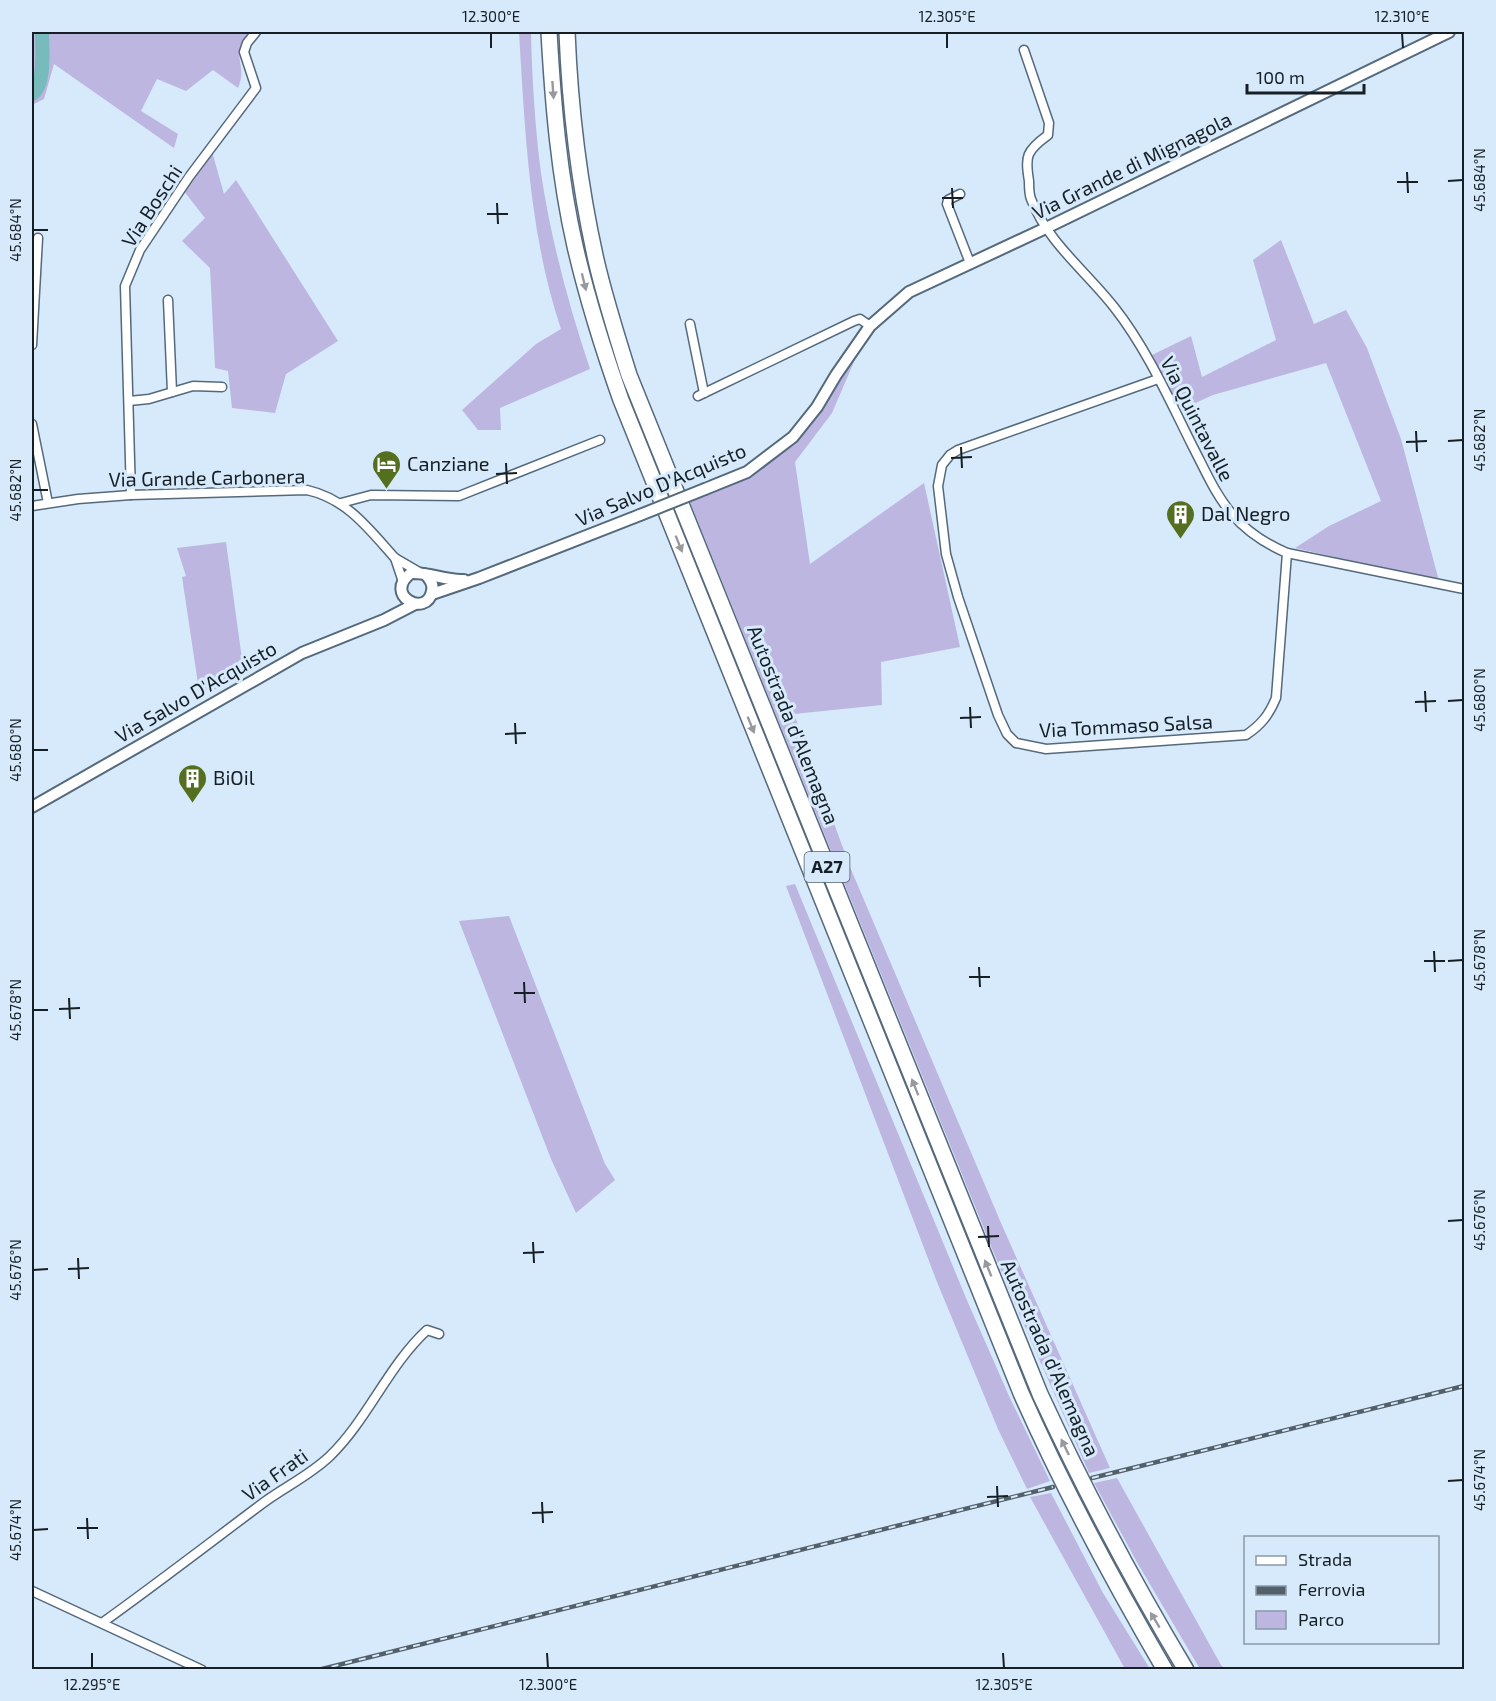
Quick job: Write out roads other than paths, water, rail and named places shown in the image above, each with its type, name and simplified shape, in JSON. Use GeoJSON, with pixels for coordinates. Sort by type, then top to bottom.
{"type":"FeatureCollection","features":[{"type":"Feature","properties":{"kind":"highway","name":"Autostrada d'Alemagna"},"geometry":{"type":"LineString","coordinates":[[549,32],[557,133],[569,215],[587,296],[621,400],[1021,1393],[1074,1507],[1165,1670]]}},
{"type":"Feature","properties":{"kind":"highway","name":"Autostrada d'Alemagna"},"geometry":{"type":"LineString","coordinates":[[567,32],[573,124],[584,196],[596,261],[629,375],[1040,1394],[1082,1482],[1143,1599],[1186,1670]]}},
{"type":"Feature","properties":{"kind":"street","name":"Via Boschi"},"geometry":{"type":"LineString","coordinates":[[131,495],[125,286],[140,250],[189,177],[256,88],[244,52],[247,43],[256,32]]}},
{"type":"Feature","properties":{"kind":"street","name":"Via Grande di Mignagola"},"geometry":{"type":"LineString","coordinates":[[870,326],[909,292],[1449,32]]}},
{"type":"Feature","properties":{"kind":"street","name":"Via Quintavalle"},"geometry":{"type":"LineString","coordinates":[[1024,50],[1049,123],[1048,135],[1028,153],[1026,164],[1030,197],[1046,228],[1114,307],[1132,332],[1218,495],[1233,515],[1249,531],[1270,546],[1287,553],[1464,589]]}},
{"type":"Feature","properties":{"kind":"street"},"geometry":{"type":"LineString","coordinates":[[960,194],[948,200],[947,204],[970,262]]}},
{"type":"Feature","properties":{"kind":"street"},"geometry":{"type":"LineString","coordinates":[[32,345],[38,238]]}},
{"type":"Feature","properties":{"kind":"street"},"geometry":{"type":"LineString","coordinates":[[168,300],[172,392]]}},
{"type":"Feature","properties":{"kind":"street"},"geometry":{"type":"LineString","coordinates":[[690,324],[701,395],[854,321],[860,319],[870,326]]}},
{"type":"Feature","properties":{"kind":"street","name":"Via Salvo D'Acquisto"},"geometry":{"type":"LineString","coordinates":[[32,807],[302,652],[384,620],[415,604],[426,601],[432,594],[479,578],[747,472],[793,437],[817,407],[870,326]]}},
{"type":"Feature","properties":{"kind":"street","name":"Via Tommaso Salsa"},"geometry":{"type":"LineString","coordinates":[[1158,379],[958,450],[950,455],[942,465],[938,486],[946,554],[980,662],[1007,734],[1016,743],[1046,749],[1246,735],[1259,727],[1276,698],[1287,553]]}},
{"type":"Feature","properties":{"kind":"street"},"geometry":{"type":"LineString","coordinates":[[129,401],[149,399],[193,386],[222,387]]}},
{"type":"Feature","properties":{"kind":"street"},"geometry":{"type":"LineString","coordinates":[[32,424],[48,503]]}},
{"type":"Feature","properties":{"kind":"street"},"geometry":{"type":"LineString","coordinates":[[341,503],[371,495],[459,496],[600,440]]}},
{"type":"Feature","properties":{"kind":"street","name":"Via Grande Carbonera"},"geometry":{"type":"LineString","coordinates":[[32,506],[131,495],[307,490],[323,494],[341,503],[395,558],[422,573]]}},
{"type":"Feature","properties":{"kind":"street","name":"Via Grande Carbonera"},"geometry":{"type":"LineString","coordinates":[[395,558],[402,586]]}},
{"type":"Feature","properties":{"kind":"street"},"geometry":{"type":"LineString","coordinates":[[384,620],[397,607],[402,586],[411,573],[422,573],[430,579],[433,587],[432,594]]}},
{"type":"Feature","properties":{"kind":"street","name":"Via Salvo D'Acquisto"},"geometry":{"type":"LineString","coordinates":[[422,573],[451,580],[479,578]]}},
{"type":"Feature","properties":{"kind":"street"},"geometry":{"type":"LineString","coordinates":[[402,586],[404,597],[415,604]]}},
{"type":"Feature","properties":{"kind":"street","name":"Via Frati"},"geometry":{"type":"LineString","coordinates":[[102,1623],[262,1503],[301,1480],[330,1455],[368,1409],[415,1341],[427,1330],[439,1334]]}},
{"type":"Feature","properties":{"kind":"street"},"geometry":{"type":"LineString","coordinates":[[32,1591],[202,1670]]}},
{"type":"Feature","properties":{"kind":"waterway"},"geometry":{"type":"LineString","coordinates":[[32,94],[39,83],[41,74],[42,32]]}},
{"type":"Feature","properties":{"kind":"railway"},"geometry":{"type":"LineString","coordinates":[[1092,1478],[1464,1386]]}},
{"type":"Feature","properties":{"kind":"railway"},"geometry":{"type":"LineString","coordinates":[[318,1670],[1053,1487]]}},
{"type":"Feature","properties":{"kind":"place","name":"Canziane"},"geometry":{"type":"Point","coordinates":[386,490]}},
{"type":"Feature","properties":{"kind":"place","name":"Dal Negro"},"geometry":{"type":"Point","coordinates":[1180,540]}},
{"type":"Feature","properties":{"kind":"place","name":"BiOil"},"geometry":{"type":"Point","coordinates":[192,804]}}]}
